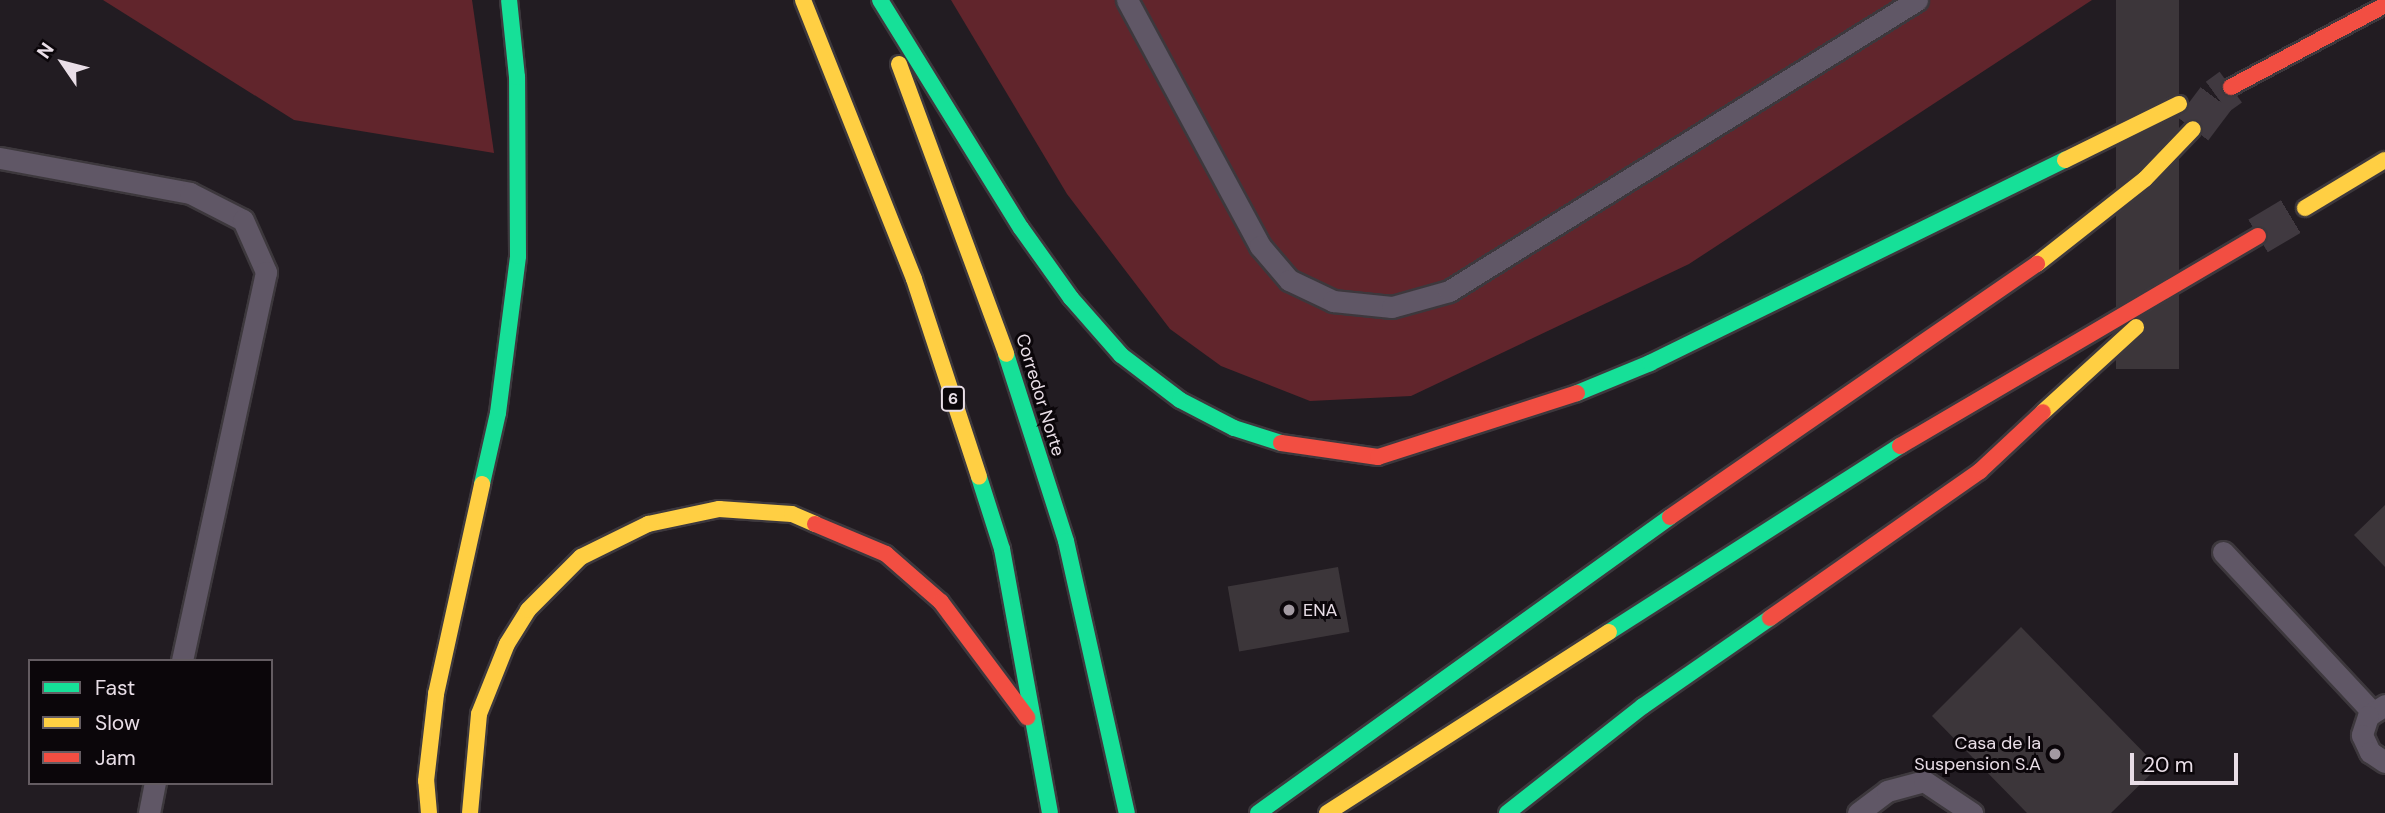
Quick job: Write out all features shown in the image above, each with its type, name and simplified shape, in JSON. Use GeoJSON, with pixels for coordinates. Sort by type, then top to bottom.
{"type":"FeatureCollection","features":[{"type":"Feature","properties":{"kind":"highway"},"geometry":{"type":"LineString","coordinates":[[429,813],[426,781],[436,694],[498,413],[518,256],[517,77],[509,0]]}},
{"type":"Feature","properties":{"kind":"highway","name":"6"},"geometry":{"type":"LineString","coordinates":[[803,0],[914,279],[1002,549],[1050,813]]}},
{"type":"Feature","properties":{"kind":"highway"},"geometry":{"type":"LineString","coordinates":[[878,0],[1021,228],[1071,298],[1121,355],[1180,400],[1234,428],[1296,448],[1378,457],[1542,408],[1650,363],[2179,104]]}},
{"type":"Feature","properties":{"kind":"highway","name":"Corredor Norte"},"geometry":{"type":"LineString","coordinates":[[878,0],[1006,352],[1066,541],[1127,813]]}},
{"type":"Feature","properties":{"kind":"highway"},"geometry":{"type":"LineString","coordinates":[[2231,87],[2385,5]]}},
{"type":"Feature","properties":{"kind":"highway"},"geometry":{"type":"LineString","coordinates":[[1258,813],[1653,529],[1997,296],[2144,179],[2193,129]]}},
{"type":"Feature","properties":{"kind":"highway"},"geometry":{"type":"LineString","coordinates":[[2305,208],[2385,160]]}},
{"type":"Feature","properties":{"kind":"highway"},"geometry":{"type":"LineString","coordinates":[[1327,813],[1867,467],[2258,236]]}},
{"type":"Feature","properties":{"kind":"highway"},"geometry":{"type":"LineString","coordinates":[[1507,813],[1643,706],[1980,471],[2192,276]]}},
{"type":"Feature","properties":{"kind":"highway"},"geometry":{"type":"LineString","coordinates":[[470,813],[472,753],[479,713],[507,644],[528,610],[551,582],[581,557],[648,524],[684,514],[719,509],[792,514],[886,554],[941,602],[1033,725]]}},
{"type":"Feature","properties":{"kind":"lane"},"geometry":{"type":"LineString","coordinates":[[1127,0],[1261,246],[1289,280],[1333,301],[1392,307],[1449,290],[1917,0]]}},
{"type":"Feature","properties":{"kind":"lane"},"geometry":{"type":"LineString","coordinates":[[0,158],[190,193],[243,220],[266,272],[182,659]]}},
{"type":"Feature","properties":{"kind":"lane"},"geometry":{"type":"LineString","coordinates":[[2223,552],[2378,708],[2364,725],[2365,744],[2385,762]]}},
{"type":"Feature","properties":{"kind":"lane"},"geometry":{"type":"LineString","coordinates":[[1858,813],[1887,791],[1924,780],[1972,813]]}},
{"type":"Feature","properties":{"kind":"lane"},"geometry":{"type":"LineString","coordinates":[[149,813],[155,785]]}},
{"type":"Feature","properties":{"kind":"shaded area"},"geometry":{"type":"Polygon","coordinates":[[[103,0],[472,0],[494,153],[294,120],[103,0]]]}},
{"type":"Feature","properties":{"kind":"shaded area"},"geometry":{"type":"Polygon","coordinates":[[[951,0],[2092,0],[1689,264],[1411,396],[1310,401],[1221,366],[1170,329],[1067,194],[951,0]]]}},
{"type":"Feature","properties":{"kind":"building"},"geometry":{"type":"Polygon","coordinates":[[[2116,0],[2179,0],[2179,369],[2116,369],[2116,0]]]}},
{"type":"Feature","properties":{"kind":"building"},"geometry":{"type":"Polygon","coordinates":[[[2385,505],[2385,567],[2354,535],[2385,505]]]}},
{"type":"Feature","properties":{"kind":"building","name":"ENA"},"geometry":{"type":"Polygon","coordinates":[[[1338,567],[1349,632],[1239,651],[1228,586],[1338,567]]]}},
{"type":"Feature","properties":{"kind":"building"},"geometry":{"type":"Polygon","coordinates":[[[2021,627],[2158,767],[2111,813],[2027,813],[1932,716],[2021,627]]]}},
{"type":"Feature","properties":{"kind":"tunnel"},"geometry":{"type":"LineString","coordinates":[[2193,129],[2217,97],[2231,87]]}},
{"type":"Feature","properties":{"kind":"tunnel"},"geometry":{"type":"LineString","coordinates":[[2258,236],[2305,208]]}},
{"type":"Feature","properties":{"kind":"traffic: fast"},"geometry":{"type":"LineString","coordinates":[[482,484],[498,413],[518,256],[517,77],[509,0]]}},
{"type":"Feature","properties":{"kind":"traffic: fast"},"geometry":{"type":"LineString","coordinates":[[880,0],[1021,228],[1071,298],[1121,355],[1180,400],[1234,428],[1281,443]]}},
{"type":"Feature","properties":{"kind":"traffic: fast"},"geometry":{"type":"LineString","coordinates":[[1577,393],[1650,363],[2065,160]]}},
{"type":"Feature","properties":{"kind":"traffic: fast"},"geometry":{"type":"LineString","coordinates":[[1006,354],[1066,541],[1127,813]]}},
{"type":"Feature","properties":{"kind":"traffic: fast"},"geometry":{"type":"LineString","coordinates":[[1609,632],[1900,446]]}},
{"type":"Feature","properties":{"kind":"traffic: fast"},"geometry":{"type":"LineString","coordinates":[[979,477],[1002,549],[1050,813]]}},
{"type":"Feature","properties":{"kind":"traffic: fast"},"geometry":{"type":"LineString","coordinates":[[1258,813],[1670,517]]}},
{"type":"Feature","properties":{"kind":"traffic: fast"},"geometry":{"type":"LineString","coordinates":[[1507,813],[1643,706],[1770,618]]}},
{"type":"Feature","properties":{"kind":"traffic: slow"},"geometry":{"type":"LineString","coordinates":[[803,0],[914,279],[979,477]]}},
{"type":"Feature","properties":{"kind":"traffic: slow"},"geometry":{"type":"LineString","coordinates":[[899,64],[1006,354]]}},
{"type":"Feature","properties":{"kind":"traffic: slow"},"geometry":{"type":"LineString","coordinates":[[2065,160],[2179,104]]}},
{"type":"Feature","properties":{"kind":"traffic: slow"},"geometry":{"type":"LineString","coordinates":[[2037,264],[2145,179],[2193,129]]}},
{"type":"Feature","properties":{"kind":"traffic: slow"},"geometry":{"type":"LineString","coordinates":[[2305,208],[2385,160]]}},
{"type":"Feature","properties":{"kind":"traffic: slow"},"geometry":{"type":"LineString","coordinates":[[2043,412],[2136,327]]}},
{"type":"Feature","properties":{"kind":"traffic: slow"},"geometry":{"type":"LineString","coordinates":[[429,813],[426,781],[436,694],[482,484]]}},
{"type":"Feature","properties":{"kind":"traffic: slow"},"geometry":{"type":"LineString","coordinates":[[470,813],[479,714],[507,644],[528,610],[581,557],[648,524],[719,509],[792,514],[815,524]]}},
{"type":"Feature","properties":{"kind":"traffic: slow"},"geometry":{"type":"LineString","coordinates":[[1327,813],[1609,632]]}},
{"type":"Feature","properties":{"kind":"traffic: jam"},"geometry":{"type":"LineString","coordinates":[[2231,87],[2385,5]]}},
{"type":"Feature","properties":{"kind":"traffic: jam"},"geometry":{"type":"LineString","coordinates":[[1900,446],[2258,236]]}},
{"type":"Feature","properties":{"kind":"traffic: jam"},"geometry":{"type":"LineString","coordinates":[[1670,517],[2037,264]]}},
{"type":"Feature","properties":{"kind":"traffic: jam"},"geometry":{"type":"LineString","coordinates":[[1281,443],[1378,457],[1577,393]]}},
{"type":"Feature","properties":{"kind":"traffic: jam"},"geometry":{"type":"LineString","coordinates":[[1770,618],[1980,471],[2043,412]]}},
{"type":"Feature","properties":{"kind":"traffic: jam"},"geometry":{"type":"LineString","coordinates":[[815,524],[886,554],[941,602],[1027,717]]}},
{"type":"Feature","properties":{"kind":"place","name":"ENA"},"geometry":{"type":"Point","coordinates":[1289,610]}},
{"type":"Feature","properties":{"kind":"place","name":"Casa de la Suspension S.A"},"geometry":{"type":"Point","coordinates":[2055,754]}}]}
